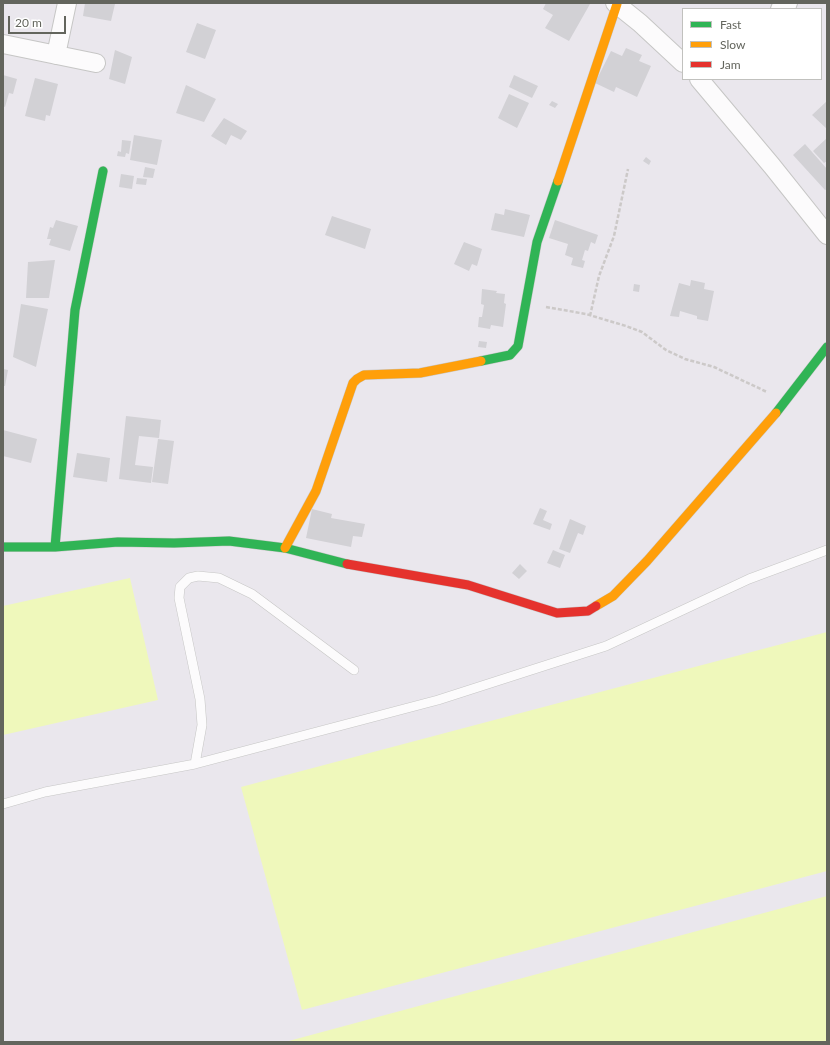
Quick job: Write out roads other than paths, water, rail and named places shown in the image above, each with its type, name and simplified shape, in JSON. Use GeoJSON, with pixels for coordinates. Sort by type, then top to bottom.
{"type":"FeatureCollection","features":[{"type":"Feature","properties":{"kind":"street"},"geometry":{"type":"LineString","coordinates":[[56,55],[67,3]]}},
{"type":"Feature","properties":{"kind":"street"},"geometry":{"type":"LineString","coordinates":[[285,548],[316,491],[353,383],[357,379],[364,376],[420,373],[510,355],[518,346],[537,242],[616,4],[640,23],[682,62]]}},
{"type":"Feature","properties":{"kind":"street"},"geometry":{"type":"LineString","coordinates":[[3,44],[96,63]]}},
{"type":"Feature","properties":{"kind":"street"},"geometry":{"type":"LineString","coordinates":[[700,80],[734,119],[827,235]]}},
{"type":"Feature","properties":{"kind":"street"},"geometry":{"type":"LineString","coordinates":[[55,547],[75,310],[103,171]]}},
{"type":"Feature","properties":{"kind":"street"},"geometry":{"type":"LineString","coordinates":[[3,547],[55,547],[118,542],[174,543],[229,541],[285,548],[346,564],[468,585],[557,613],[588,611],[613,596],[647,561],[715,484],[785,401],[827,347]]}},
{"type":"Feature","properties":{"kind":"lane"},"geometry":{"type":"LineString","coordinates":[[3,804],[45,792],[195,764],[438,700],[606,646],[749,579],[827,550]]}},
{"type":"Feature","properties":{"kind":"lane"},"geometry":{"type":"LineString","coordinates":[[195,764],[202,725],[200,699],[179,598],[180,587],[189,578],[198,576],[218,578],[252,594],[354,670]]}}]}
